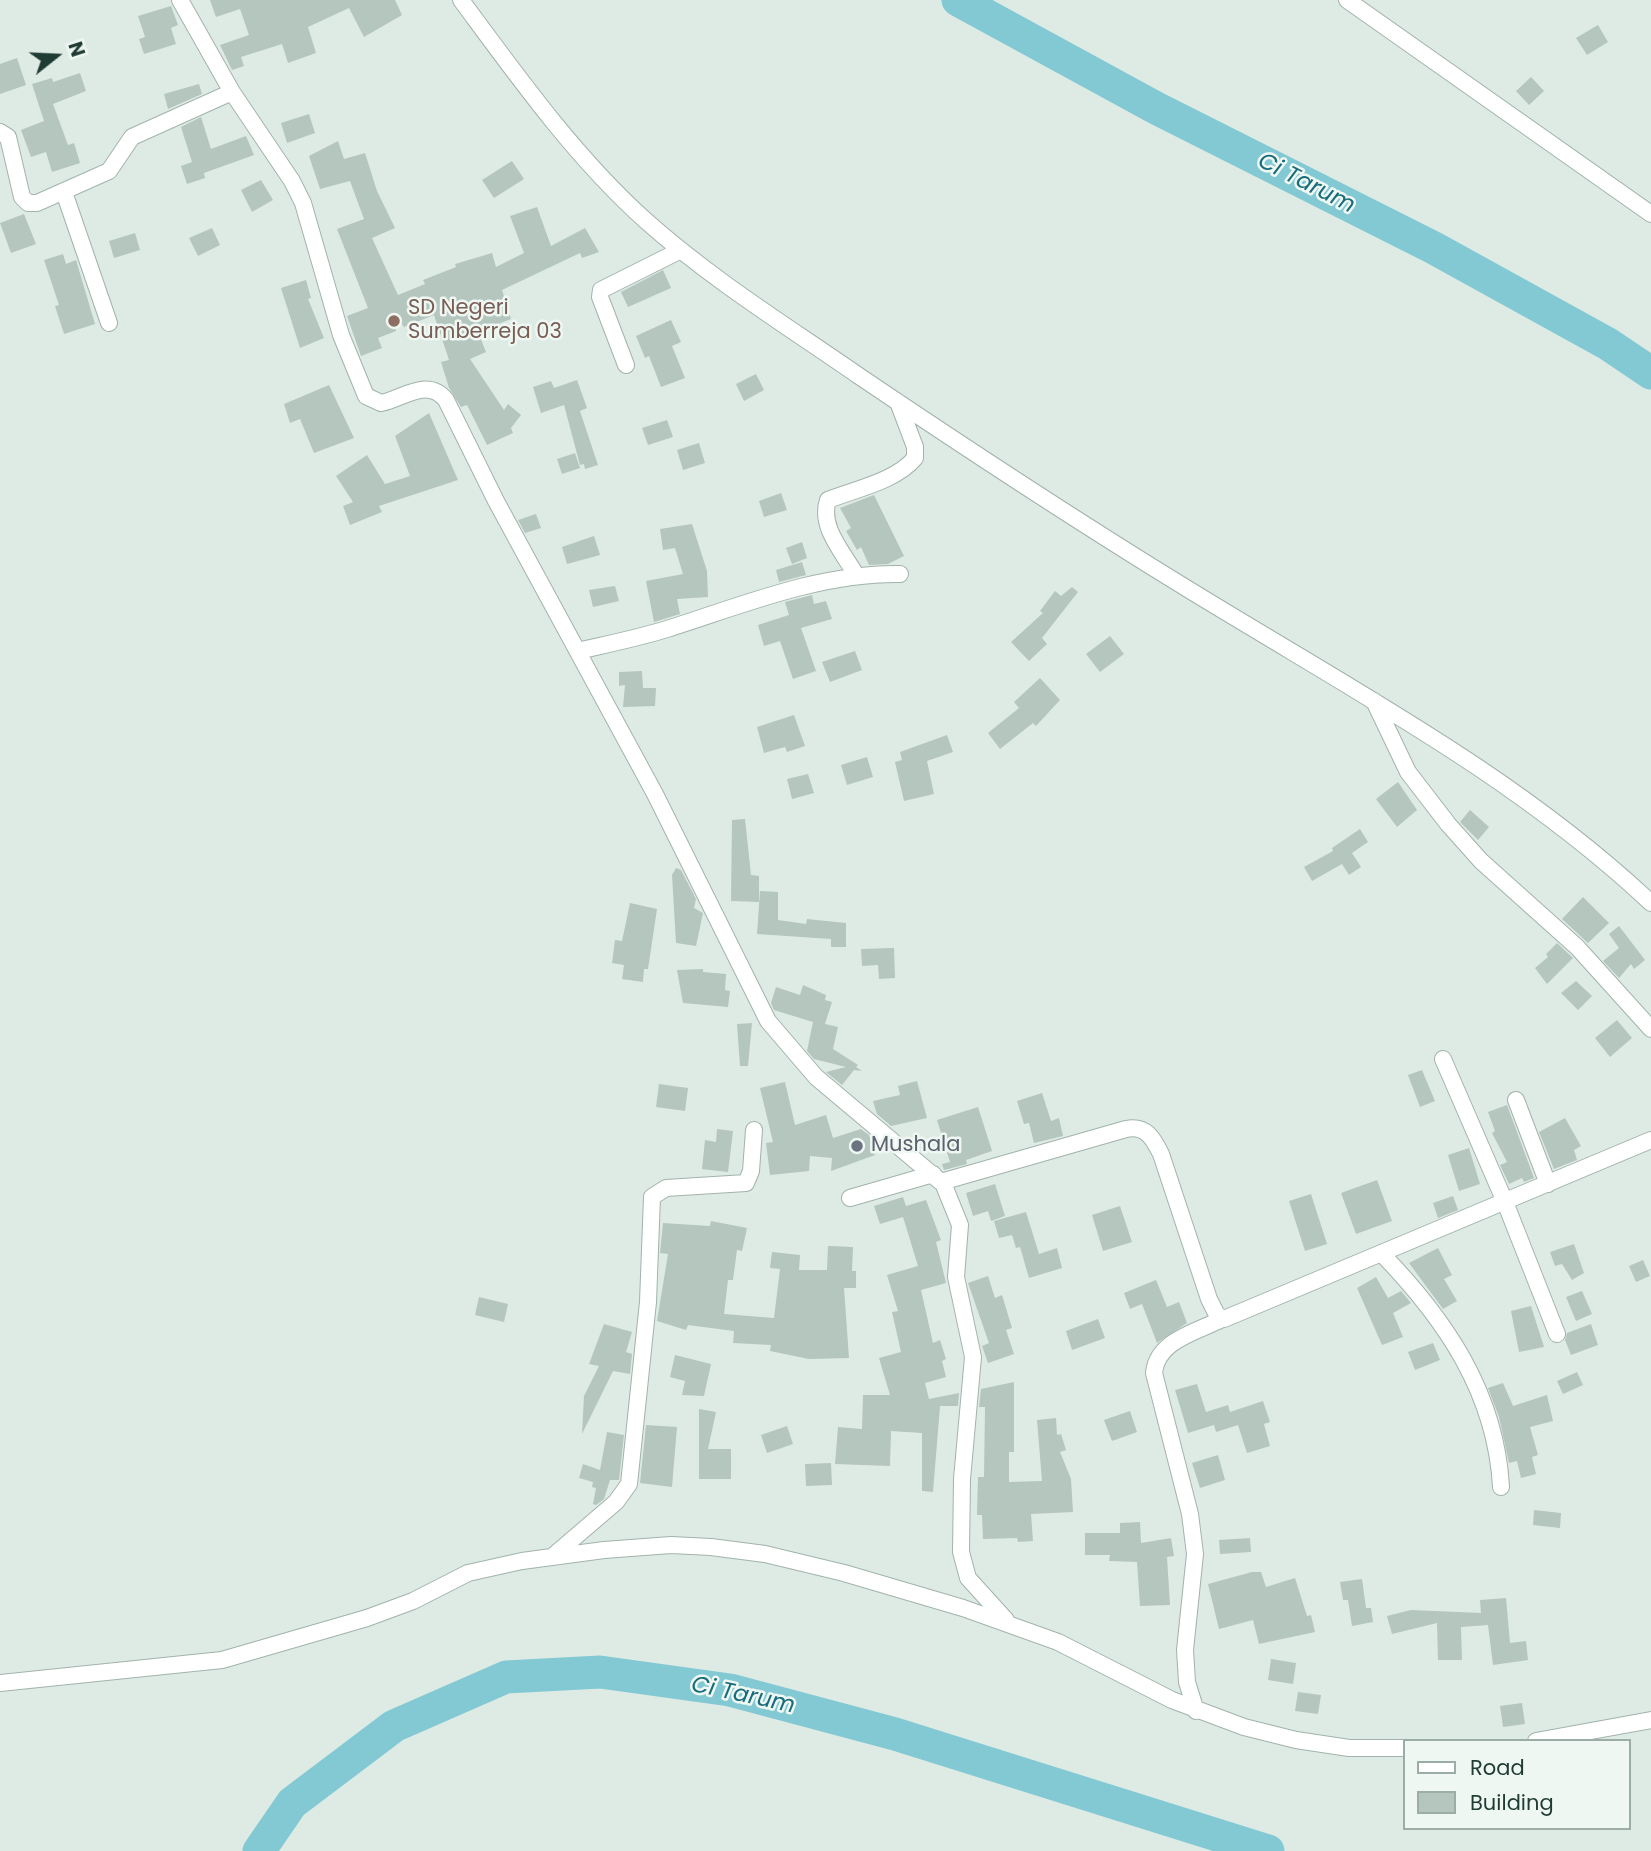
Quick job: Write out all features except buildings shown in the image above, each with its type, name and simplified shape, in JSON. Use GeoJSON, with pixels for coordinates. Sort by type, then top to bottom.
{"type":"FeatureCollection","features":[{"type":"Feature","properties":{"kind":"street"},"geometry":{"type":"LineString","coordinates":[[180,0],[232,92],[292,181],[303,203],[341,335],[366,396],[381,403],[425,389],[441,393],[655,794],[768,1021],[816,1077],[938,1178],[957,1210],[960,1225],[956,1277],[973,1357],[961,1490],[962,1561],[968,1578],[1011,1624]]}},
{"type":"Feature","properties":{"kind":"street"},"geometry":{"type":"LineString","coordinates":[[461,0],[526,89],[598,173],[681,250],[898,402],[1109,541],[1374,701],[1554,821],[1651,903]]}},
{"type":"Feature","properties":{"kind":"street"},"geometry":{"type":"LineString","coordinates":[[1347,0],[1651,214]]}},
{"type":"Feature","properties":{"kind":"street"},"geometry":{"type":"LineString","coordinates":[[0,132],[8,137],[25,201],[37,203],[109,171],[132,137],[232,92]]}},
{"type":"Feature","properties":{"kind":"street"},"geometry":{"type":"LineString","coordinates":[[64,192],[109,323]]}},
{"type":"Feature","properties":{"kind":"street"},"geometry":{"type":"LineString","coordinates":[[626,365],[600,297],[601,290],[681,250]]}},
{"type":"Feature","properties":{"kind":"street"},"geometry":{"type":"LineString","coordinates":[[856,575],[825,522],[825,510],[828,500],[898,472],[915,458],[915,447],[898,402]]}},
{"type":"Feature","properties":{"kind":"street"},"geometry":{"type":"LineString","coordinates":[[578,651],[665,630],[755,599],[856,575],[900,575]]}},
{"type":"Feature","properties":{"kind":"street"},"geometry":{"type":"LineString","coordinates":[[1374,701],[1408,772],[1448,824],[1481,861],[1577,947],[1651,1028]]}},
{"type":"Feature","properties":{"kind":"street"},"geometry":{"type":"LineString","coordinates":[[1443,1059],[1505,1202],[1557,1334]]}},
{"type":"Feature","properties":{"kind":"street"},"geometry":{"type":"LineString","coordinates":[[1516,1100],[1548,1184]]}},
{"type":"Feature","properties":{"kind":"street"},"geometry":{"type":"LineString","coordinates":[[850,1198],[1126,1129],[1141,1129],[1148,1133],[1161,1154],[1209,1299],[1222,1319]]}},
{"type":"Feature","properties":{"kind":"street"},"geometry":{"type":"LineString","coordinates":[[551,1557],[617,1502],[629,1484],[647,1313],[652,1197],[666,1188],[746,1183],[751,1171],[754,1130]]}},
{"type":"Feature","properties":{"kind":"street"},"geometry":{"type":"LineString","coordinates":[[1196,1711],[1187,1682],[1185,1650],[1195,1553],[1190,1514],[1154,1373],[1157,1358],[1169,1344],[1222,1319],[1233,1317],[1651,1140]]}},
{"type":"Feature","properties":{"kind":"street"},"geometry":{"type":"LineString","coordinates":[[1382,1254],[1418,1291],[1480,1390],[1491,1420],[1501,1487]]}},
{"type":"Feature","properties":{"kind":"street"},"geometry":{"type":"LineString","coordinates":[[0,1683],[222,1660],[367,1618],[400,1606],[468,1573],[551,1557],[671,1545],[765,1554],[904,1588],[1058,1642],[1196,1711],[1296,1741],[1349,1748],[1402,1748]]}},
{"type":"Feature","properties":{"kind":"street"},"geometry":{"type":"LineString","coordinates":[[1547,1739],[1651,1720]]}},
{"type":"Feature","properties":{"kind":"waterway","name":"Ci Tarum"},"geometry":{"type":"LineString","coordinates":[[958,0],[1156,108],[1434,248],[1608,344],[1651,373]]}},
{"type":"Feature","properties":{"kind":"waterway","name":"Ci Tarum"},"geometry":{"type":"LineString","coordinates":[[259,1851],[292,1803],[394,1726],[506,1677],[600,1672],[730,1690],[895,1734],[1268,1851]]}},
{"type":"Feature","properties":{"kind":"place","name":"SD Negeri Sumberreja 03"},"geometry":{"type":"Point","coordinates":[394,321]}},
{"type":"Feature","properties":{"kind":"place","name":"Mushala"},"geometry":{"type":"Point","coordinates":[857,1146]}}]}
